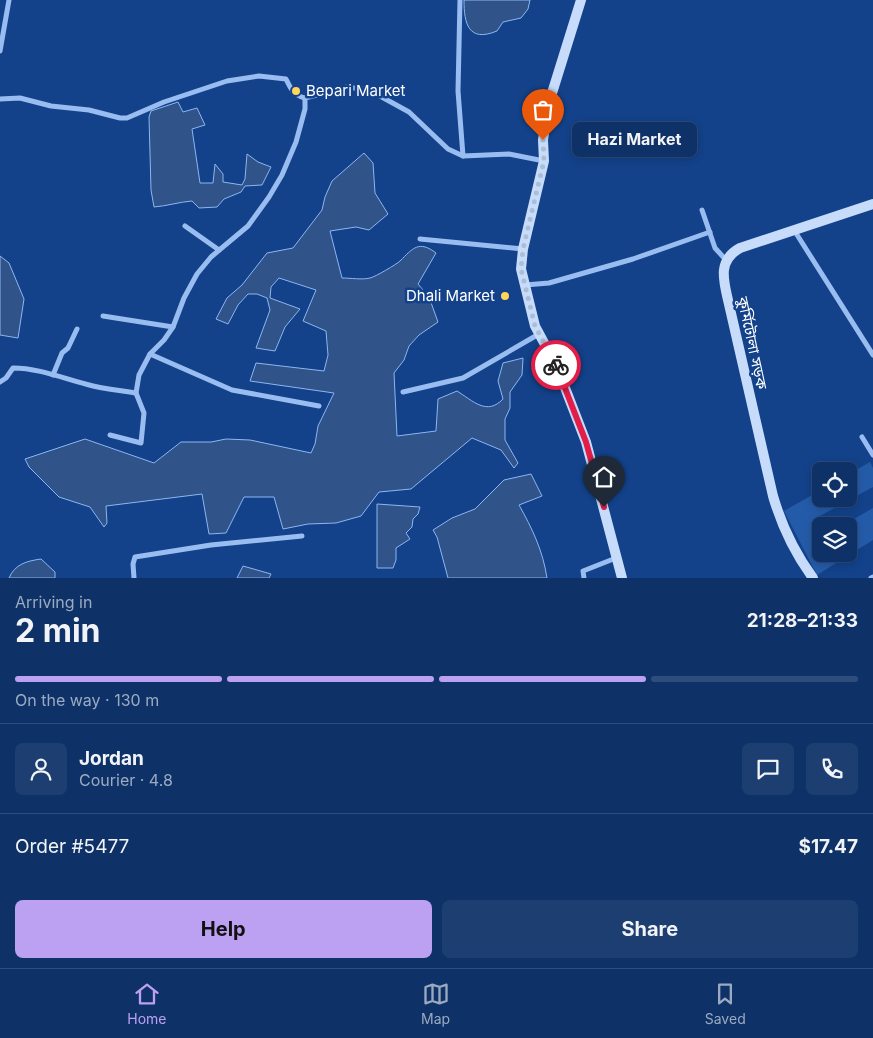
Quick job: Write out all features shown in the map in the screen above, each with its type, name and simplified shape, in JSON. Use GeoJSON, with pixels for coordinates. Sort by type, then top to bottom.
{"type":"FeatureCollection","features":[{"type":"Feature","properties":{"kind":"street"},"geometry":{"type":"LineString","coordinates":[[0,51],[9,0]]}},
{"type":"Feature","properties":{"kind":"street"},"geometry":{"type":"LineString","coordinates":[[460,0],[458,91],[463,156]]}},
{"type":"Feature","properties":{"kind":"street"},"geometry":{"type":"LineString","coordinates":[[581,0],[548,106],[543,140],[544,161],[523,249],[521,269],[535,326],[557,367],[586,442],[622,578]]}},
{"type":"Feature","properties":{"kind":"street"},"geometry":{"type":"LineString","coordinates":[[0,99],[20,98],[51,106],[89,110],[127,118],[164,102],[219,84],[259,76],[286,79],[290,89],[296,96],[305,98],[347,87],[369,90],[409,112],[448,149],[463,156],[509,154],[544,161]]}},
{"type":"Feature","properties":{"kind":"street"},"geometry":{"type":"LineString","coordinates":[[110,435],[141,443],[144,413],[136,394],[139,375],[150,354],[164,340],[173,327],[184,298],[197,274],[211,257],[248,226],[269,198],[282,175],[296,142],[305,109],[305,98]]}},
{"type":"Feature","properties":{"kind":"street"},"geometry":{"type":"LineString","coordinates":[[702,210],[715,248],[726,260],[732,252],[740,248],[873,204]]}},
{"type":"Feature","properties":{"kind":"street"},"geometry":{"type":"LineString","coordinates":[[185,226],[219,250]]}},
{"type":"Feature","properties":{"kind":"street"},"geometry":{"type":"LineString","coordinates":[[794,230],[873,355]]}},
{"type":"Feature","properties":{"kind":"street"},"geometry":{"type":"LineString","coordinates":[[525,285],[549,283],[634,259],[710,232]]}},
{"type":"Feature","properties":{"kind":"street"},"geometry":{"type":"LineString","coordinates":[[420,239],[523,249]]}},
{"type":"Feature","properties":{"kind":"street","name":"কুর্মিটোলা সড়ক"},"geometry":{"type":"LineString","coordinates":[[726,260],[724,284],[772,496],[790,544],[813,578]]}},
{"type":"Feature","properties":{"kind":"street"},"geometry":{"type":"LineString","coordinates":[[103,316],[173,327]]}},
{"type":"Feature","properties":{"kind":"street"},"geometry":{"type":"LineString","coordinates":[[52,375],[62,353],[68,348],[77,329]]}},
{"type":"Feature","properties":{"kind":"street"},"geometry":{"type":"LineString","coordinates":[[403,392],[463,378],[539,334]]}},
{"type":"Feature","properties":{"kind":"street"},"geometry":{"type":"LineString","coordinates":[[150,354],[232,390],[319,406]]}},
{"type":"Feature","properties":{"kind":"street"},"geometry":{"type":"LineString","coordinates":[[0,382],[13,368],[136,394]]}},
{"type":"Feature","properties":{"kind":"street"},"geometry":{"type":"LineString","coordinates":[[862,437],[873,455]]}},
{"type":"Feature","properties":{"kind":"street"},"geometry":{"type":"LineString","coordinates":[[134,578],[133,564],[135,557],[211,545],[302,536]]}},
{"type":"Feature","properties":{"kind":"street"},"geometry":{"type":"LineString","coordinates":[[584,578],[583,571],[617,558]]}},
{"type":"Feature","properties":{"kind":"shaded area"},"geometry":{"type":"Polygon","coordinates":[[[464,0],[530,0],[528,9],[521,18],[503,22],[497,31],[480,34],[474,33],[467,23],[464,0]]]}},
{"type":"Feature","properties":{"kind":"shaded area"},"geometry":{"type":"Polygon","coordinates":[[[178,102],[183,112],[197,108],[205,125],[192,129],[200,183],[213,183],[215,164],[223,174],[223,182],[242,185],[245,179],[247,154],[258,162],[271,167],[262,185],[245,186],[241,192],[224,199],[217,207],[199,208],[192,201],[154,207],[151,190],[149,117],[151,111],[178,102]]]}},
{"type":"Feature","properties":{"kind":"shaded area"},"geometry":{"type":"Polygon","coordinates":[[[364,153],[373,163],[375,193],[388,214],[369,230],[356,227],[330,231],[342,278],[364,279],[373,277],[398,263],[416,247],[425,247],[436,253],[418,284],[429,297],[438,322],[419,335],[409,346],[404,360],[394,373],[397,436],[436,431],[438,399],[457,391],[486,407],[497,404],[503,399],[498,381],[503,363],[523,358],[522,375],[510,392],[510,408],[505,419],[505,440],[518,463],[514,468],[501,450],[472,438],[411,489],[379,492],[361,516],[336,523],[308,524],[283,529],[274,497],[244,497],[226,533],[209,534],[202,494],[106,506],[107,523],[104,527],[90,507],[59,497],[29,467],[25,459],[85,439],[154,463],[181,442],[211,442],[226,439],[250,440],[311,453],[315,444],[318,426],[334,393],[250,381],[256,363],[324,371],[328,355],[326,331],[303,321],[316,290],[279,278],[271,287],[270,298],[300,309],[285,327],[275,351],[256,348],[270,310],[267,298],[257,294],[248,294],[238,305],[228,324],[216,319],[227,298],[242,285],[267,253],[293,248],[322,210],[332,181],[364,153]]]}},
{"type":"Feature","properties":{"kind":"shaded area"},"geometry":{"type":"Polygon","coordinates":[[[0,256],[9,263],[24,299],[18,338],[0,335],[0,256]]]}},
{"type":"Feature","properties":{"kind":"shaded area"},"geometry":{"type":"Polygon","coordinates":[[[870,462],[873,468],[873,487],[857,496],[857,469],[870,462]]]}},
{"type":"Feature","properties":{"kind":"shaded area"},"geometry":{"type":"Polygon","coordinates":[[[531,474],[542,496],[519,505],[543,558],[547,578],[448,578],[437,537],[433,530],[452,518],[475,509],[504,480],[531,474]]]}},
{"type":"Feature","properties":{"kind":"shaded area"},"geometry":{"type":"Polygon","coordinates":[[[812,495],[812,507],[836,507],[818,517],[812,517],[812,562],[838,562],[817,575],[784,511],[812,495]]]}},
{"type":"Feature","properties":{"kind":"shaded area"},"geometry":{"type":"Polygon","coordinates":[[[377,504],[420,507],[418,514],[413,519],[412,527],[406,533],[410,539],[396,548],[396,560],[393,568],[377,568],[377,504]]]}},
{"type":"Feature","properties":{"kind":"shaded area"},"geometry":{"type":"Polygon","coordinates":[[[873,508],[873,540],[857,550],[857,517],[873,508]]]}},
{"type":"Feature","properties":{"kind":"shaded area"},"geometry":{"type":"Polygon","coordinates":[[[41,559],[55,572],[55,578],[9,578],[18,566],[41,559]]]}},
{"type":"Feature","properties":{"kind":"shaded area"},"geometry":{"type":"Polygon","coordinates":[[[243,566],[271,574],[269,578],[237,578],[243,566]]]}},
{"type":"Feature","properties":{"kind":"way so far"},"geometry":{"type":"LineString","coordinates":[[543,140],[544,161],[523,249],[521,269],[535,326],[556,365]]}},
{"type":"Feature","properties":{"kind":"place","name":"Bepari Market"},"geometry":{"type":"Point","coordinates":[296,91]}},
{"type":"Feature","properties":{"kind":"place","name":"Hazi Market"},"geometry":{"type":"Point","coordinates":[543,140]}},
{"type":"Feature","properties":{"kind":"place","name":"Dhali Market"},"geometry":{"type":"Point","coordinates":[505,296]}},
{"type":"Feature","properties":{"kind":"route"},"geometry":{"type":"LineString","coordinates":[[556,365],[586,442],[604,507]]}}]}
